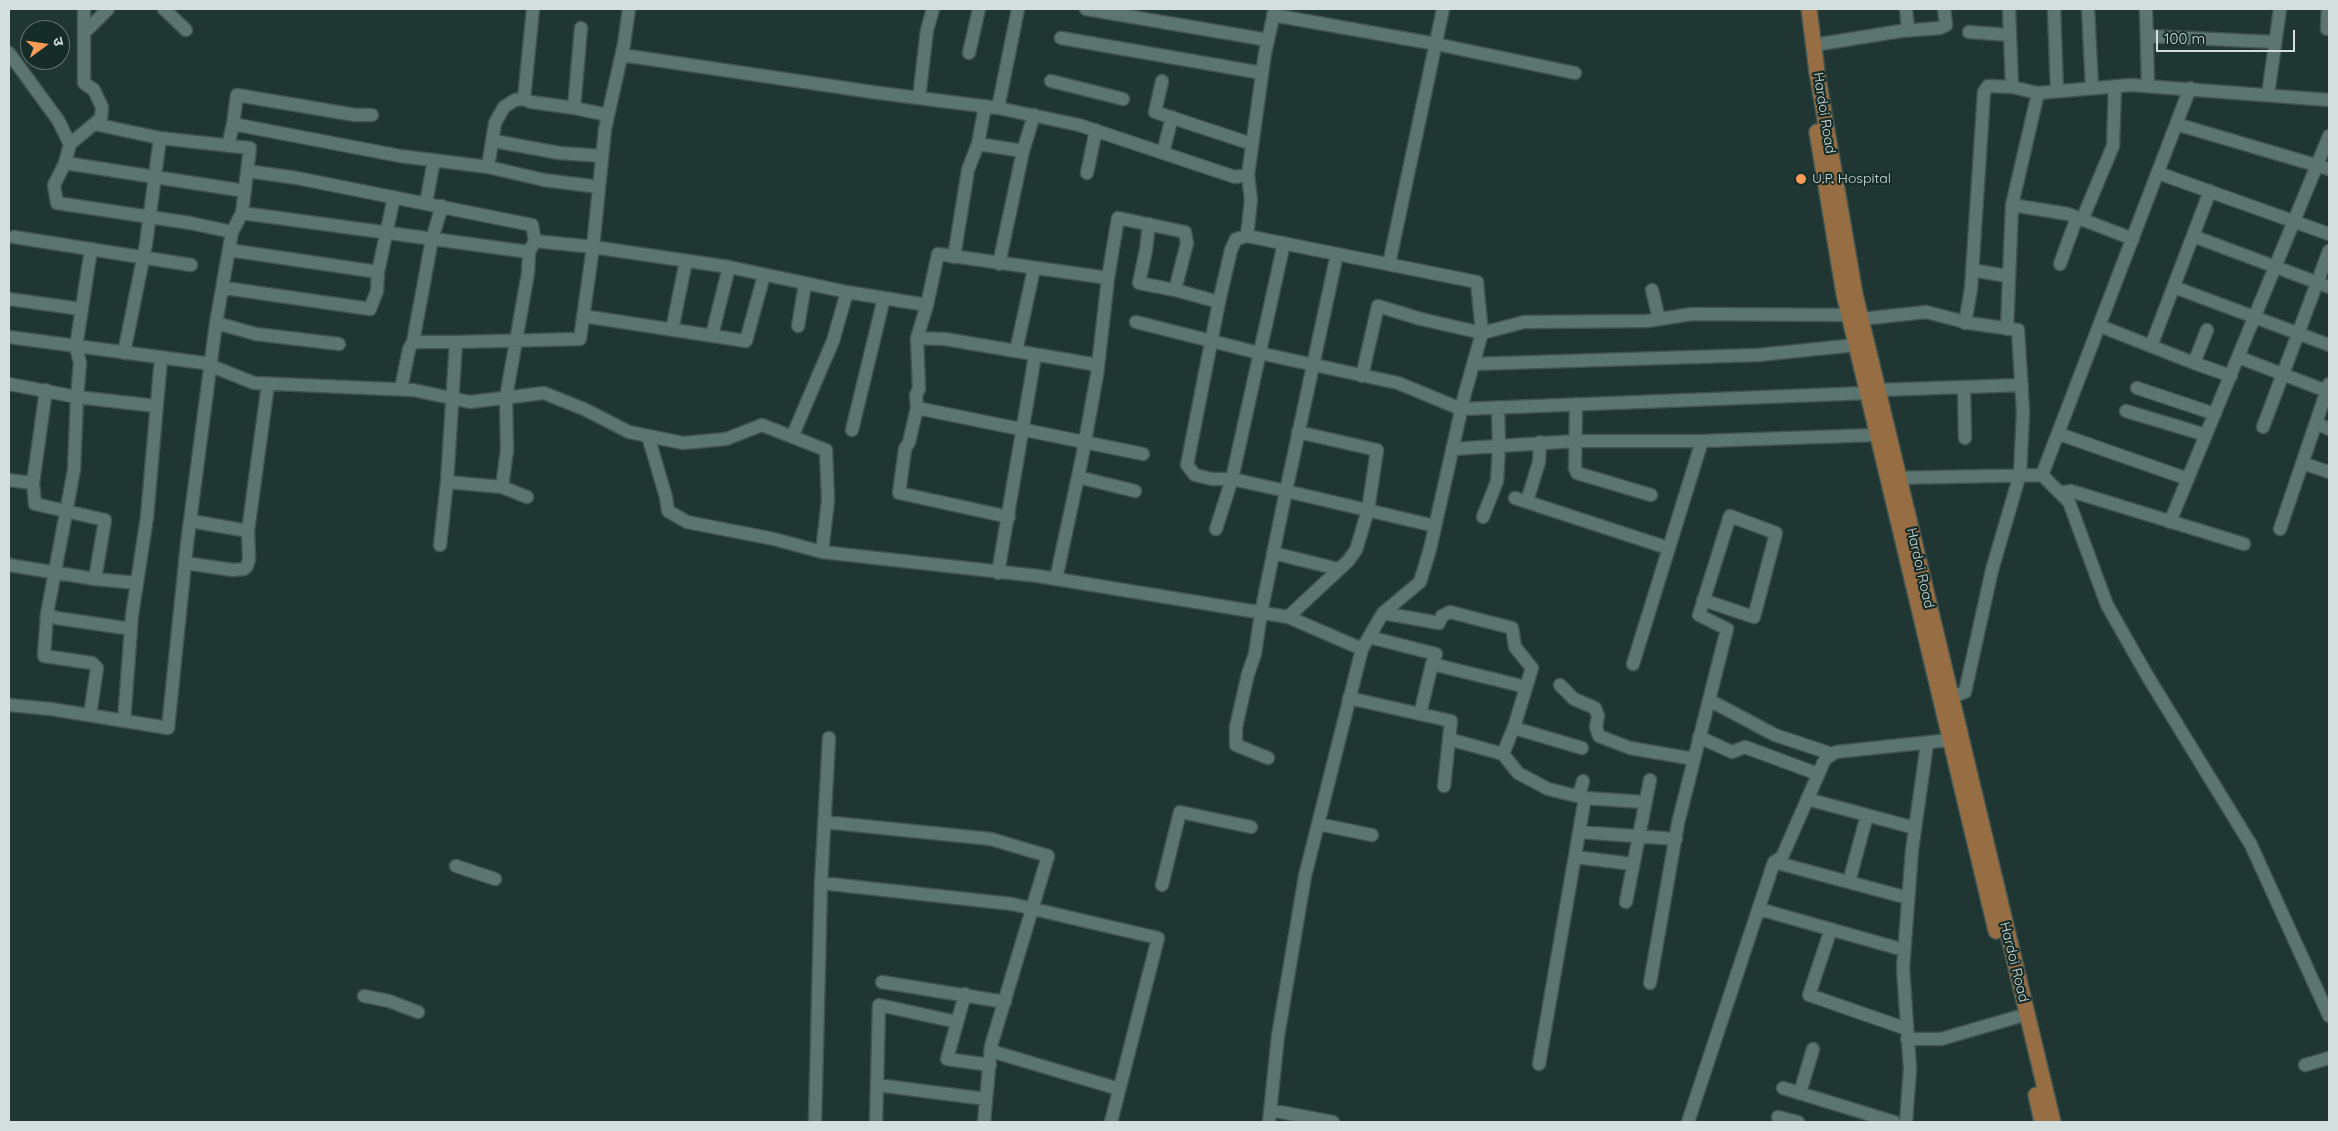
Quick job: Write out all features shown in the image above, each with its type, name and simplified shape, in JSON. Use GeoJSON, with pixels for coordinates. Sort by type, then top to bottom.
{"type":"FeatureCollection","features":[{"type":"Feature","properties":{"kind":"main road","name":"Hardoi Road"},"geometry":{"type":"LineString","coordinates":[[1798,9],[1807,74],[1855,317],[1955,740],[2042,1122]]}},
{"type":"Feature","properties":{"kind":"main road","name":"Hardoi Road"},"geometry":{"type":"LineString","coordinates":[[1809,9],[1848,255],[1856,345],[1872,392],[1876,435],[1893,478],[1951,697],[1955,740],[2053,1122]]}},
{"type":"Feature","properties":{"kind":"street"},"geometry":{"type":"LineString","coordinates":[[84,9],[84,83],[94,90],[102,107],[101,118],[70,144],[65,163],[54,185],[57,203],[218,228],[232,232]]}},
{"type":"Feature","properties":{"kind":"street"},"geometry":{"type":"LineString","coordinates":[[84,33],[108,9]]}},
{"type":"Feature","properties":{"kind":"street"},"geometry":{"type":"LineString","coordinates":[[164,9],[186,30]]}},
{"type":"Feature","properties":{"kind":"street"},"geometry":{"type":"LineString","coordinates":[[524,99],[533,9]]}},
{"type":"Feature","properties":{"kind":"street"},"geometry":{"type":"LineString","coordinates":[[413,342],[580,339],[593,248],[608,115],[622,55],[629,9]]}},
{"type":"Feature","properties":{"kind":"street"},"geometry":{"type":"LineString","coordinates":[[919,98],[927,30],[933,9]]}},
{"type":"Feature","properties":{"kind":"street"},"geometry":{"type":"LineString","coordinates":[[969,53],[979,9]]}},
{"type":"Feature","properties":{"kind":"street"},"geometry":{"type":"LineString","coordinates":[[954,257],[968,170],[991,107],[1018,9]]}},
{"type":"Feature","properties":{"kind":"street"},"geometry":{"type":"LineString","coordinates":[[1086,9],[1268,40]]}},
{"type":"Feature","properties":{"kind":"street"},"geometry":{"type":"LineString","coordinates":[[1389,264],[1444,9]]}},
{"type":"Feature","properties":{"kind":"street"},"geometry":{"type":"LineString","coordinates":[[1906,9],[1908,30]]}},
{"type":"Feature","properties":{"kind":"street"},"geometry":{"type":"LineString","coordinates":[[1814,45],[1908,30],[1940,28],[1946,25],[1944,9]]}},
{"type":"Feature","properties":{"kind":"street"},"geometry":{"type":"LineString","coordinates":[[2009,9],[2012,87]]}},
{"type":"Feature","properties":{"kind":"street"},"geometry":{"type":"LineString","coordinates":[[2054,9],[2057,91]]}},
{"type":"Feature","properties":{"kind":"street"},"geometry":{"type":"LineString","coordinates":[[2088,9],[2092,88]]}},
{"type":"Feature","properties":{"kind":"street"},"geometry":{"type":"LineString","coordinates":[[2146,9],[2148,86]]}},
{"type":"Feature","properties":{"kind":"street"},"geometry":{"type":"LineString","coordinates":[[2268,94],[2280,9]]}},
{"type":"Feature","properties":{"kind":"street"},"geometry":{"type":"LineString","coordinates":[[2327,29],[2328,9]]}},
{"type":"Feature","properties":{"kind":"street"},"geometry":{"type":"LineString","coordinates":[[1246,236],[1251,200],[1248,176],[1252,144],[1262,73],[1274,12],[1575,73]]}},
{"type":"Feature","properties":{"kind":"street"},"geometry":{"type":"LineString","coordinates":[[574,108],[582,28]]}},
{"type":"Feature","properties":{"kind":"street"},"geometry":{"type":"LineString","coordinates":[[1969,32],[2010,35]]}},
{"type":"Feature","properties":{"kind":"street"},"geometry":{"type":"LineString","coordinates":[[2147,36],[2275,42]]}},
{"type":"Feature","properties":{"kind":"street"},"geometry":{"type":"LineString","coordinates":[[1061,38],[1262,73]]}},
{"type":"Feature","properties":{"kind":"street"},"geometry":{"type":"LineString","coordinates":[[9,53],[58,120],[70,144]]}},
{"type":"Feature","properties":{"kind":"street"},"geometry":{"type":"LineString","coordinates":[[622,55],[991,107],[1034,115],[1096,130],[1235,178],[1248,176]]}},
{"type":"Feature","properties":{"kind":"street"},"geometry":{"type":"LineString","coordinates":[[1051,81],[1123,99]]}},
{"type":"Feature","properties":{"kind":"street"},"geometry":{"type":"LineString","coordinates":[[1162,81],[1155,112],[1252,144]]}},
{"type":"Feature","properties":{"kind":"street"},"geometry":{"type":"LineString","coordinates":[[1966,323],[1972,270],[1984,92],[1988,86],[2012,87],[2038,93],[2114,86],[2148,86],[2329,100]]}},
{"type":"Feature","properties":{"kind":"street"},"geometry":{"type":"LineString","coordinates":[[2060,264],[2079,218],[2113,146],[2114,86]]}},
{"type":"Feature","properties":{"kind":"street"},"geometry":{"type":"LineString","coordinates":[[2042,475],[2190,88]]}},
{"type":"Feature","properties":{"kind":"street"},"geometry":{"type":"LineString","coordinates":[[2007,329],[2007,276],[2012,205],[2038,93]]}},
{"type":"Feature","properties":{"kind":"street"},"geometry":{"type":"LineString","coordinates":[[228,146],[237,95],[354,115],[372,115]]}},
{"type":"Feature","properties":{"kind":"street"},"geometry":{"type":"LineString","coordinates":[[488,167],[488,159],[494,141],[495,123],[504,107],[516,100],[524,99],[531,102],[608,115]]}},
{"type":"Feature","properties":{"kind":"street"},"geometry":{"type":"LineString","coordinates":[[999,264],[1023,151],[1034,115]]}},
{"type":"Feature","properties":{"kind":"street"},"geometry":{"type":"LineString","coordinates":[[1163,153],[1172,117]]}},
{"type":"Feature","properties":{"kind":"street"},"geometry":{"type":"LineString","coordinates":[[9,705],[90,715],[168,728],[186,563],[216,323],[232,232],[242,213],[250,148],[160,138],[94,124]]}},
{"type":"Feature","properties":{"kind":"street"},"geometry":{"type":"LineString","coordinates":[[233,124],[400,156],[488,167],[544,180],[599,187]]}},
{"type":"Feature","properties":{"kind":"street"},"geometry":{"type":"LineString","coordinates":[[2176,124],[2323,167]]}},
{"type":"Feature","properties":{"kind":"street"},"geometry":{"type":"LineString","coordinates":[[1087,173],[1096,130]]}},
{"type":"Feature","properties":{"kind":"street"},"geometry":{"type":"LineString","coordinates":[[2170,522],[2294,221],[2323,167],[2329,136]]}},
{"type":"Feature","properties":{"kind":"street"},"geometry":{"type":"LineString","coordinates":[[124,353],[150,217],[160,138]]}},
{"type":"Feature","properties":{"kind":"street"},"geometry":{"type":"LineString","coordinates":[[494,141],[559,153],[602,156]]}},
{"type":"Feature","properties":{"kind":"street"},"geometry":{"type":"LineString","coordinates":[[978,144],[1023,151]]}},
{"type":"Feature","properties":{"kind":"street"},"geometry":{"type":"LineString","coordinates":[[426,203],[434,160]]}},
{"type":"Feature","properties":{"kind":"street"},"geometry":{"type":"LineString","coordinates":[[65,163],[245,191]]}},
{"type":"Feature","properties":{"kind":"street"},"geometry":{"type":"LineString","coordinates":[[247,171],[298,178],[532,225],[532,246],[528,273],[506,397],[508,450],[502,487]]}},
{"type":"Feature","properties":{"kind":"street"},"geometry":{"type":"LineString","coordinates":[[2158,172],[2329,234]]}},
{"type":"Feature","properties":{"kind":"street"},"geometry":{"type":"LineString","coordinates":[[2151,346],[2210,191]]}},
{"type":"Feature","properties":{"kind":"street"},"geometry":{"type":"LineString","coordinates":[[222,289],[370,309],[377,291],[378,272],[394,197]]}},
{"type":"Feature","properties":{"kind":"street"},"geometry":{"type":"LineString","coordinates":[[2012,205],[2079,218],[2133,239]]}},
{"type":"Feature","properties":{"kind":"street"},"geometry":{"type":"LineString","coordinates":[[401,389],[409,350],[413,342],[432,238],[442,206]]}},
{"type":"Feature","properties":{"kind":"street"},"geometry":{"type":"LineString","coordinates":[[242,213],[432,238],[532,246],[593,248],[729,268],[847,292],[927,305]]}},
{"type":"Feature","properties":{"kind":"street"},"geometry":{"type":"LineString","coordinates":[[1056,579],[1085,442],[1098,366],[1108,278],[1118,218],[1185,232],[1188,243],[1175,290]]}},
{"type":"Feature","properties":{"kind":"street"},"geometry":{"type":"LineString","coordinates":[[1149,224],[1139,283],[1175,290],[1219,302]]}},
{"type":"Feature","properties":{"kind":"street"},"geometry":{"type":"LineString","coordinates":[[1333,1122],[1270,1116],[1278,1036],[1303,885],[1362,649],[1383,613],[1420,582],[1435,526],[1461,409],[1482,333],[1477,282],[1246,236],[1236,239],[1219,302],[1187,465],[1189,470],[1196,475],[1212,479],[1232,479],[1435,526]]}},
{"type":"Feature","properties":{"kind":"street"},"geometry":{"type":"LineString","coordinates":[[2193,236],[2323,284]]}},
{"type":"Feature","properties":{"kind":"street"},"geometry":{"type":"LineString","coordinates":[[14,237],[191,265]]}},
{"type":"Feature","properties":{"kind":"street"},"geometry":{"type":"LineString","coordinates":[[1216,529],[1232,479],[1284,243]]}},
{"type":"Feature","properties":{"kind":"street"},"geometry":{"type":"LineString","coordinates":[[90,715],[97,668],[92,663],[44,656],[47,614],[74,470],[80,363],[76,347],[80,309],[91,249]]}},
{"type":"Feature","properties":{"kind":"street"},"geometry":{"type":"LineString","coordinates":[[229,250],[378,272]]}},
{"type":"Feature","properties":{"kind":"street"},"geometry":{"type":"LineString","coordinates":[[2263,427],[2298,333],[2323,284],[2329,251]]}},
{"type":"Feature","properties":{"kind":"street"},"geometry":{"type":"LineString","coordinates":[[1008,517],[899,493],[905,449],[909,442],[917,408],[917,338],[927,305],[938,254],[1108,278]]}},
{"type":"Feature","properties":{"kind":"street"},"geometry":{"type":"LineString","coordinates":[[1268,758],[1236,745],[1236,727],[1248,674],[1255,654],[1273,553],[1337,254]]}},
{"type":"Feature","properties":{"kind":"street"},"geometry":{"type":"LineString","coordinates":[[672,330],[686,261]]}},
{"type":"Feature","properties":{"kind":"street"},"geometry":{"type":"LineString","coordinates":[[712,336],[729,268]]}},
{"type":"Feature","properties":{"kind":"street"},"geometry":{"type":"LineString","coordinates":[[1016,351],[1034,269]]}},
{"type":"Feature","properties":{"kind":"street"},"geometry":{"type":"LineString","coordinates":[[1972,270],[2007,276]]}},
{"type":"Feature","properties":{"kind":"street"},"geometry":{"type":"LineString","coordinates":[[583,316],[746,341],[764,275]]}},
{"type":"Feature","properties":{"kind":"street"},"geometry":{"type":"LineString","coordinates":[[798,326],[805,284]]}},
{"type":"Feature","properties":{"kind":"street"},"geometry":{"type":"LineString","coordinates":[[2174,287],[2329,345]]}},
{"type":"Feature","properties":{"kind":"street"},"geometry":{"type":"LineString","coordinates":[[1652,290],[1659,319]]}},
{"type":"Feature","properties":{"kind":"street"},"geometry":{"type":"LineString","coordinates":[[792,437],[832,341],[847,292]]}},
{"type":"Feature","properties":{"kind":"street"},"geometry":{"type":"LineString","coordinates":[[9,298],[80,309]]}},
{"type":"Feature","properties":{"kind":"street"},"geometry":{"type":"LineString","coordinates":[[852,430],[884,298]]}},
{"type":"Feature","properties":{"kind":"street"},"geometry":{"type":"LineString","coordinates":[[1362,376],[1378,306],[1421,319],[1482,333],[1524,322],[1646,321],[1692,314],[1855,317],[1926,312],[1966,323],[2018,330],[2023,412],[2020,474],[1992,570],[1964,692],[1951,697]]}},
{"type":"Feature","properties":{"kind":"street"},"geometry":{"type":"LineString","coordinates":[[1136,322],[1259,353],[1398,383],[1461,409],[2022,385]]}},
{"type":"Feature","properties":{"kind":"street"},"geometry":{"type":"LineString","coordinates":[[216,323],[256,334],[338,344]]}},
{"type":"Feature","properties":{"kind":"street"},"geometry":{"type":"LineString","coordinates":[[2100,326],[2231,376]]}},
{"type":"Feature","properties":{"kind":"street"},"geometry":{"type":"LineString","coordinates":[[2194,363],[2207,330]]}},
{"type":"Feature","properties":{"kind":"street"},"geometry":{"type":"LineString","coordinates":[[9,337],[204,363],[254,383],[401,389],[470,402],[544,393],[584,408],[629,432],[683,443],[726,439],[762,425],[826,450],[828,500],[822,552]]}},
{"type":"Feature","properties":{"kind":"street"},"geometry":{"type":"LineString","coordinates":[[917,338],[945,339],[1098,366]]}},
{"type":"Feature","properties":{"kind":"street"},"geometry":{"type":"LineString","coordinates":[[440,545],[447,482],[456,342]]}},
{"type":"Feature","properties":{"kind":"street"},"geometry":{"type":"LineString","coordinates":[[1473,364],[1758,355],[1856,345]]}},
{"type":"Feature","properties":{"kind":"street"},"geometry":{"type":"LineString","coordinates":[[998,573],[1035,356]]}},
{"type":"Feature","properties":{"kind":"street"},"geometry":{"type":"LineString","coordinates":[[2238,357],[2328,389],[2280,529]]}},
{"type":"Feature","properties":{"kind":"street"},"geometry":{"type":"LineString","coordinates":[[124,720],[131,629],[147,517],[161,358]]}},
{"type":"Feature","properties":{"kind":"street"},"geometry":{"type":"LineString","coordinates":[[9,384],[77,397],[156,406]]}},
{"type":"Feature","properties":{"kind":"street"},"geometry":{"type":"LineString","coordinates":[[186,563],[244,569],[248,566],[248,531],[268,384]]}},
{"type":"Feature","properties":{"kind":"street"},"geometry":{"type":"LineString","coordinates":[[1964,387],[1965,438]]}},
{"type":"Feature","properties":{"kind":"street"},"geometry":{"type":"LineString","coordinates":[[2137,388],[2215,414]]}},
{"type":"Feature","properties":{"kind":"street"},"geometry":{"type":"LineString","coordinates":[[46,390],[33,484],[35,504],[105,520],[95,579]]}},
{"type":"Feature","properties":{"kind":"street"},"geometry":{"type":"LineString","coordinates":[[1576,404],[1574,468],[1577,473],[1651,495]]}},
{"type":"Feature","properties":{"kind":"street"},"geometry":{"type":"LineString","coordinates":[[917,408],[1024,428],[1143,454]]}},
{"type":"Feature","properties":{"kind":"street"},"geometry":{"type":"LineString","coordinates":[[1483,517],[1496,481],[1499,447],[1498,408]]}},
{"type":"Feature","properties":{"kind":"street"},"geometry":{"type":"LineString","coordinates":[[2126,411],[2206,435]]}},
{"type":"Feature","properties":{"kind":"street"},"geometry":{"type":"LineString","coordinates":[[2316,423],[2329,428]]}},
{"type":"Feature","properties":{"kind":"street"},"geometry":{"type":"LineString","coordinates":[[1288,617],[1356,550],[1368,510],[1377,450],[1298,432]]}},
{"type":"Feature","properties":{"kind":"street"},"geometry":{"type":"LineString","coordinates":[[2058,434],[2188,479]]}},
{"type":"Feature","properties":{"kind":"street"},"geometry":{"type":"LineString","coordinates":[[1452,449],[1499,447],[1540,442],[1876,435]]}},
{"type":"Feature","properties":{"kind":"street"},"geometry":{"type":"LineString","coordinates":[[648,436],[666,496],[668,511],[687,522],[822,552],[1056,579],[1288,617],[1362,649]]}},
{"type":"Feature","properties":{"kind":"street"},"geometry":{"type":"LineString","coordinates":[[1633,664],[1702,440]]}},
{"type":"Feature","properties":{"kind":"street"},"geometry":{"type":"LineString","coordinates":[[1540,442],[1539,462],[1521,500],[1668,548]]}},
{"type":"Feature","properties":{"kind":"street"},"geometry":{"type":"LineString","coordinates":[[2302,463],[2329,472]]}},
{"type":"Feature","properties":{"kind":"street"},"geometry":{"type":"LineString","coordinates":[[1893,478],[2042,475],[2069,502],[2107,605],[2148,677],[2252,845],[2329,1016]]}},
{"type":"Feature","properties":{"kind":"street"},"geometry":{"type":"LineString","coordinates":[[1078,477],[1135,491]]}},
{"type":"Feature","properties":{"kind":"street"},"geometry":{"type":"LineString","coordinates":[[9,480],[33,484]]}},
{"type":"Feature","properties":{"kind":"street"},"geometry":{"type":"LineString","coordinates":[[447,482],[502,487],[527,497]]}},
{"type":"Feature","properties":{"kind":"street"},"geometry":{"type":"LineString","coordinates":[[2060,493],[2071,492],[2244,544]]}},
{"type":"Feature","properties":{"kind":"street"},"geometry":{"type":"LineString","coordinates":[[1650,983],[1676,839],[1699,738],[1728,629],[1699,615],[1730,516],[1776,532],[1754,617],[1704,600]]}},
{"type":"Feature","properties":{"kind":"street"},"geometry":{"type":"LineString","coordinates":[[191,521],[248,531]]}},
{"type":"Feature","properties":{"kind":"street"},"geometry":{"type":"LineString","coordinates":[[1273,553],[1338,569]]}},
{"type":"Feature","properties":{"kind":"street"},"geometry":{"type":"LineString","coordinates":[[9,565],[95,579],[137,583]]}},
{"type":"Feature","properties":{"kind":"street"},"geometry":{"type":"LineString","coordinates":[[1383,613],[1439,623],[1442,616],[1450,612],[1512,628],[1515,646],[1532,668],[1514,728],[1503,754]]}},
{"type":"Feature","properties":{"kind":"street"},"geometry":{"type":"LineString","coordinates":[[47,614],[57,618],[131,629]]}},
{"type":"Feature","properties":{"kind":"street"},"geometry":{"type":"LineString","coordinates":[[1368,637],[1436,654],[1420,714]]}},
{"type":"Feature","properties":{"kind":"street"},"geometry":{"type":"LineString","coordinates":[[1432,664],[1526,687]]}},
{"type":"Feature","properties":{"kind":"street"},"geometry":{"type":"LineString","coordinates":[[1560,685],[1574,699],[1595,708],[1598,716],[1596,727],[1599,736],[1630,748],[1694,760]]}},
{"type":"Feature","properties":{"kind":"street"},"geometry":{"type":"LineString","coordinates":[[1349,698],[1451,721],[1444,786]]}},
{"type":"Feature","properties":{"kind":"street"},"geometry":{"type":"LineString","coordinates":[[1709,700],[1774,735],[1832,754]]}},
{"type":"Feature","properties":{"kind":"street"},"geometry":{"type":"LineString","coordinates":[[1514,728],[1582,748]]}},
{"type":"Feature","properties":{"kind":"street"},"geometry":{"type":"LineString","coordinates":[[815,1122],[821,883],[828,738]]}},
{"type":"Feature","properties":{"kind":"street"},"geometry":{"type":"LineString","coordinates":[[1699,738],[1732,752],[1745,747],[1818,774]]}},
{"type":"Feature","properties":{"kind":"street"},"geometry":{"type":"LineString","coordinates":[[1449,739],[1503,754],[1518,773],[1548,789],[1582,797],[1644,802]]}},
{"type":"Feature","properties":{"kind":"street"},"geometry":{"type":"LineString","coordinates":[[1688,1122],[1774,862],[1782,857],[1825,759],[1836,752],[1955,740]]}},
{"type":"Feature","properties":{"kind":"street"},"geometry":{"type":"LineString","coordinates":[[1906,1122],[1910,1069],[1903,968],[1904,950],[1915,828],[1927,744]]}},
{"type":"Feature","properties":{"kind":"street"},"geometry":{"type":"LineString","coordinates":[[1626,902],[1644,802],[1650,780]]}},
{"type":"Feature","properties":{"kind":"street"},"geometry":{"type":"LineString","coordinates":[[1539,1064],[1579,832],[1583,781]]}},
{"type":"Feature","properties":{"kind":"street"},"geometry":{"type":"LineString","coordinates":[[1807,799],[1915,828]]}},
{"type":"Feature","properties":{"kind":"street"},"geometry":{"type":"LineString","coordinates":[[1162,885],[1180,812],[1251,826]]}},
{"type":"Feature","properties":{"kind":"street"},"geometry":{"type":"LineString","coordinates":[[1849,882],[1867,815]]}},
{"type":"Feature","properties":{"kind":"street"},"geometry":{"type":"LineString","coordinates":[[824,822],[990,839],[1048,856],[991,1051],[984,1122]]}},
{"type":"Feature","properties":{"kind":"street"},"geometry":{"type":"LineString","coordinates":[[1318,824],[1372,835]]}},
{"type":"Feature","properties":{"kind":"street"},"geometry":{"type":"LineString","coordinates":[[1579,832],[1676,839]]}},
{"type":"Feature","properties":{"kind":"street"},"geometry":{"type":"LineString","coordinates":[[1575,857],[1633,864]]}},
{"type":"Feature","properties":{"kind":"street"},"geometry":{"type":"LineString","coordinates":[[1774,862],[1908,898]]}},
{"type":"Feature","properties":{"kind":"street"},"geometry":{"type":"LineString","coordinates":[[456,866],[495,879]]}},
{"type":"Feature","properties":{"kind":"street"},"geometry":{"type":"LineString","coordinates":[[821,883],[946,896],[1032,909],[1158,938],[1111,1122]]}},
{"type":"Feature","properties":{"kind":"street"},"geometry":{"type":"LineString","coordinates":[[1759,909],[1904,950]]}},
{"type":"Feature","properties":{"kind":"street"},"geometry":{"type":"LineString","coordinates":[[1831,929],[1809,995],[1907,1034],[1941,1039],[2017,1017]]}},
{"type":"Feature","properties":{"kind":"street"},"geometry":{"type":"LineString","coordinates":[[882,982],[1006,1002]]}},
{"type":"Feature","properties":{"kind":"street"},"geometry":{"type":"LineString","coordinates":[[965,994],[947,1058],[990,1065]]}},
{"type":"Feature","properties":{"kind":"street"},"geometry":{"type":"LineString","coordinates":[[364,996],[389,1000],[418,1012]]}},
{"type":"Feature","properties":{"kind":"street"},"geometry":{"type":"LineString","coordinates":[[876,1122],[879,1005],[957,1022]]}},
{"type":"Feature","properties":{"kind":"street"},"geometry":{"type":"LineString","coordinates":[[1800,1093],[1813,1049]]}},
{"type":"Feature","properties":{"kind":"street"},"geometry":{"type":"LineString","coordinates":[[991,1051],[1119,1089]]}},
{"type":"Feature","properties":{"kind":"street"},"geometry":{"type":"LineString","coordinates":[[2305,1065],[2329,1058]]}},
{"type":"Feature","properties":{"kind":"street"},"geometry":{"type":"LineString","coordinates":[[877,1085],[986,1099]]}},
{"type":"Feature","properties":{"kind":"street"},"geometry":{"type":"LineString","coordinates":[[1783,1088],[1894,1122]]}},
{"type":"Feature","properties":{"kind":"street"},"geometry":{"type":"LineString","coordinates":[[1778,1117],[1798,1122]]}},
{"type":"Feature","properties":{"kind":"place","name":"U.P. Hospital"},"geometry":{"type":"Point","coordinates":[1801,179]}}]}
